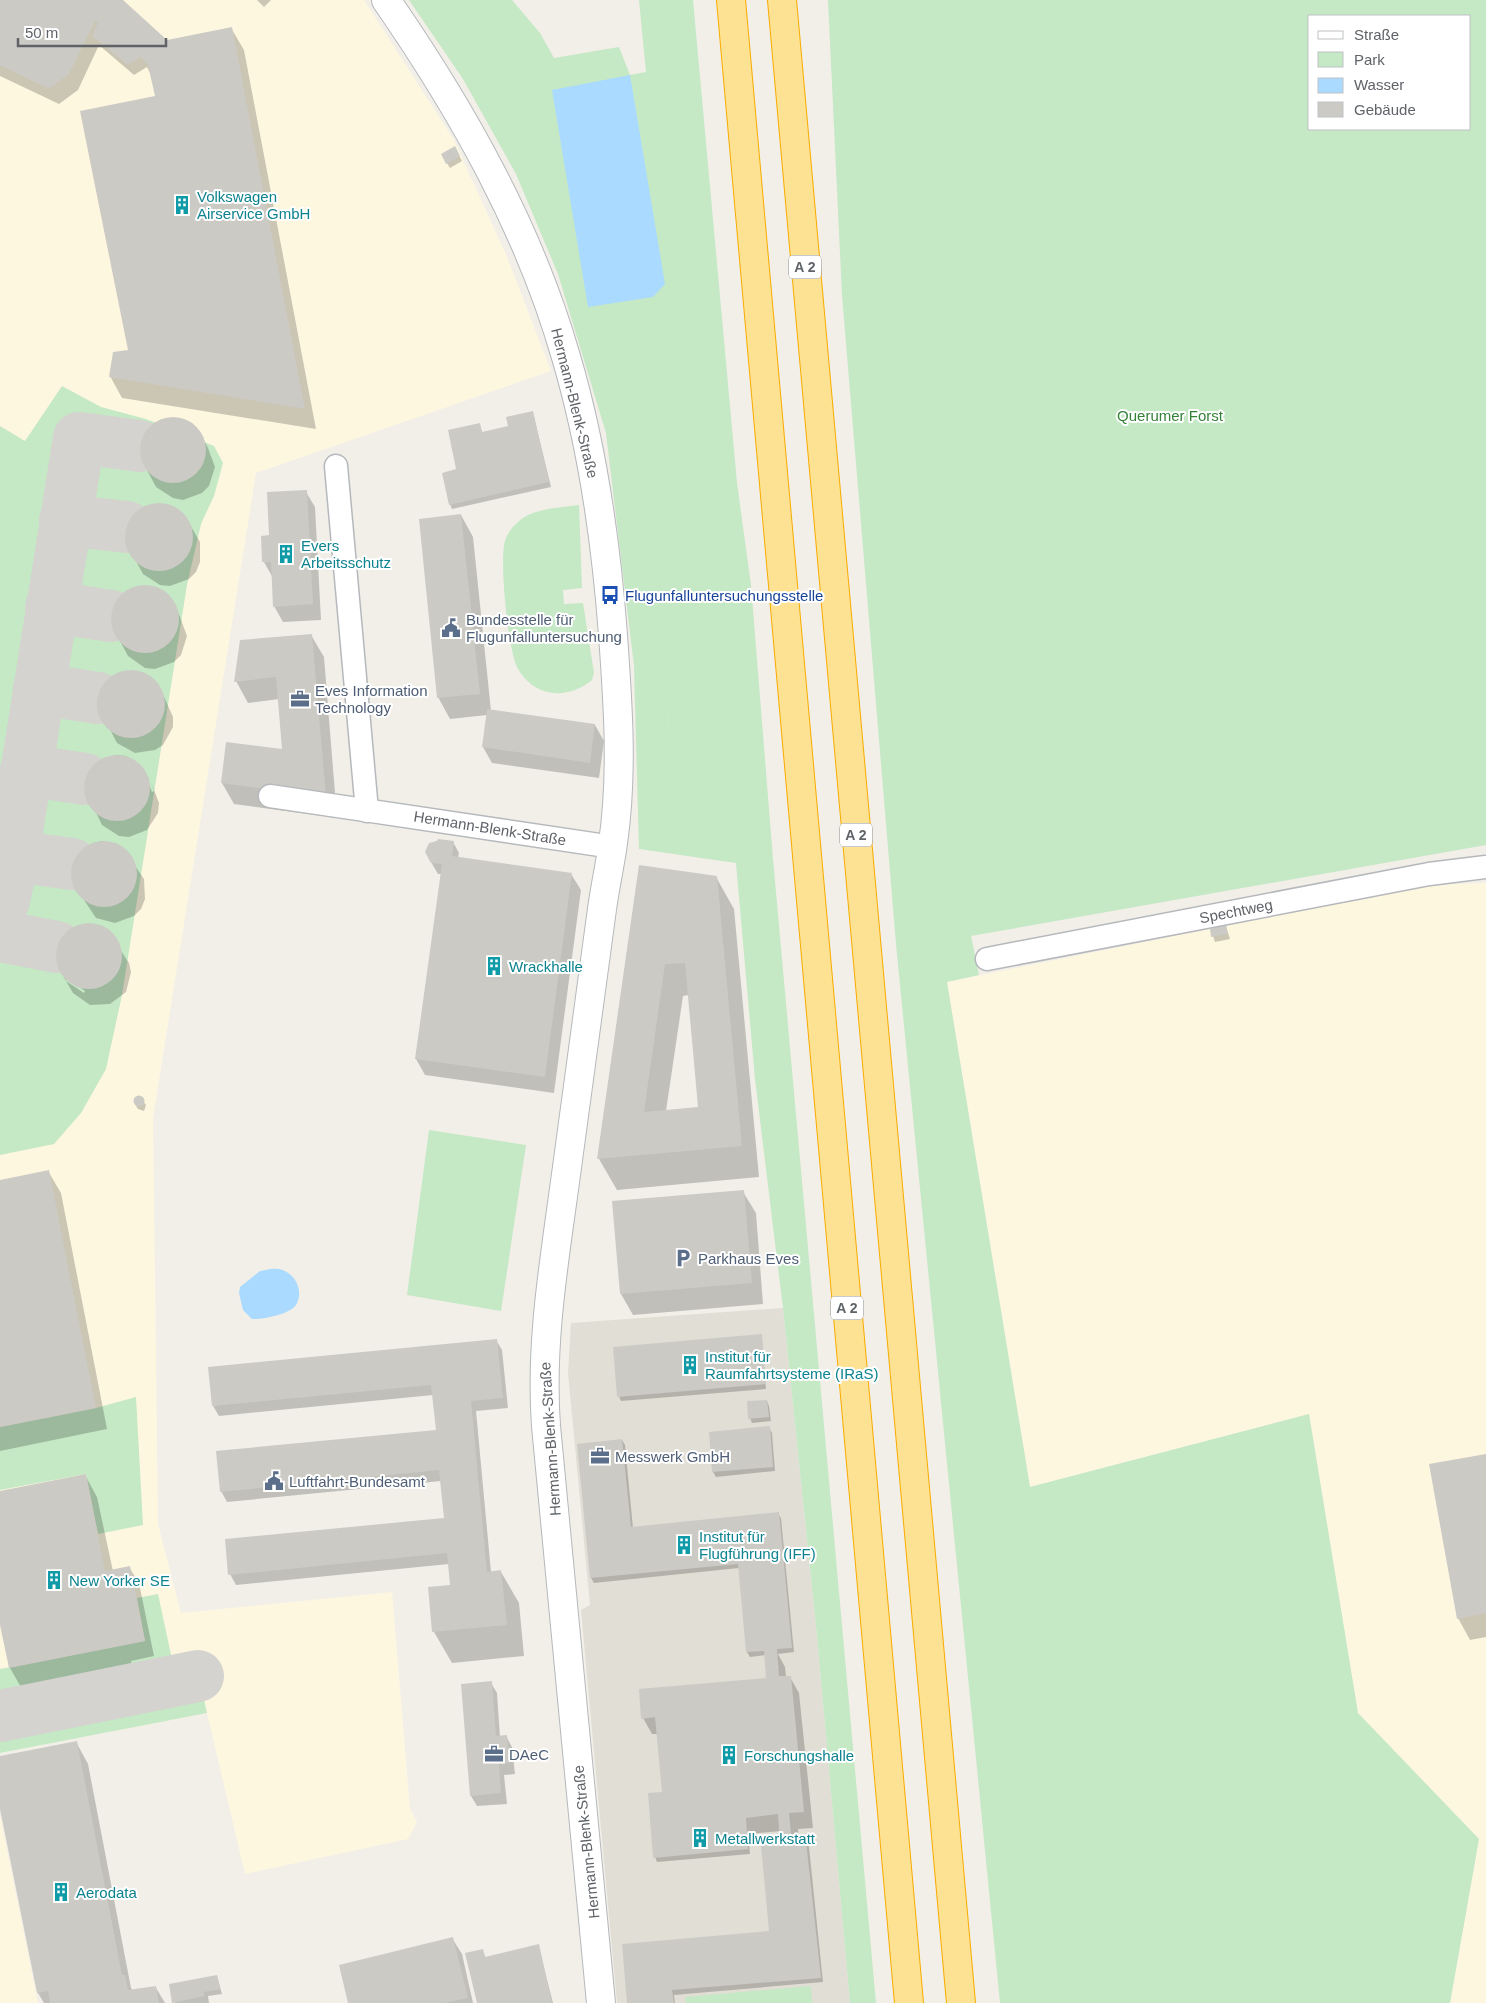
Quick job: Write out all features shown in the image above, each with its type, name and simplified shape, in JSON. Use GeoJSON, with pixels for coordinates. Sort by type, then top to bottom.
{"type":"FeatureCollection","features":[{"type":"Feature","properties":{"kind":"highway"},"geometry":{"type":"LineString","coordinates":[[721,0],[737,67]]}},
{"type":"Feature","properties":{"kind":"highway","name":"A 2"},"geometry":{"type":"LineString","coordinates":[[731,0],[909,2003]]}},
{"type":"Feature","properties":{"kind":"highway","name":"A 2"},"geometry":{"type":"LineString","coordinates":[[782,1],[961,2003]]}},
{"type":"Feature","properties":{"kind":"street","name":"Hermann-Blenk-Straße"},"geometry":{"type":"LineString","coordinates":[[386,0],[450,95],[488,165],[535,268],[566,354],[597,489],[610,596],[619,757],[617,812],[550,1288],[544,1372],[548,1445],[601,2003]]}},
{"type":"Feature","properties":{"kind":"street"},"geometry":{"type":"LineString","coordinates":[[336,466],[366,811]]}},
{"type":"Feature","properties":{"kind":"street","name":"Hermann-Blenk-Straße"},"geometry":{"type":"LineString","coordinates":[[270,796],[613,847]]}},
{"type":"Feature","properties":{"kind":"street","name":"Spechtweg"},"geometry":{"type":"LineString","coordinates":[[987,959],[1420,876],[1486,867]]}},
{"type":"Feature","properties":{"kind":"shaded area"},"geometry":{"type":"Polygon","coordinates":[[[0,0],[364,0],[454,140],[507,257],[551,371],[256,473],[153,1118],[158,1524],[181,1613],[392,1592],[410,1809],[417,1822],[408,1839],[245,1874],[207,1713],[0,1753],[0,0]]]}},
{"type":"Feature","properties":{"kind":"shaded area"},"geometry":{"type":"Polygon","coordinates":[[[1486,883],[1486,2003],[1450,2003],[1479,1839],[1358,1713],[1309,1414],[1030,1487],[947,982],[1426,885],[1486,883]]]}},
{"type":"Feature","properties":{"kind":"shaded area"},"geometry":{"type":"Polygon","coordinates":[[[783,1308],[817,1636],[850,2003],[617,2003],[581,1610],[590,1605],[568,1373],[571,1323],[783,1308]]]}},
{"type":"Feature","properties":{"kind":"shaded area"},"geometry":{"type":"Polygon","coordinates":[[[0,1815],[38,2003],[0,2003],[0,1815]]]}},
{"type":"Feature","properties":{"kind":"green space"},"geometry":{"type":"Polygon","coordinates":[[[409,0],[512,0],[540,33],[554,58],[619,47],[630,75],[646,72],[639,0],[693,0],[737,483],[751,585],[773,859],[876,2003],[850,2003],[817,1636],[783,1308],[755,1079],[736,863],[639,849],[634,666],[606,433],[558,274],[516,174],[463,79],[409,0]]]}},
{"type":"Feature","properties":{"kind":"green space","name":"Querumer Forst"},"geometry":{"type":"Polygon","coordinates":[[[828,0],[1486,0],[1486,845],[971,936],[979,975],[947,982],[1030,1487],[1309,1414],[1358,1713],[1479,1839],[1450,2003],[1000,2003],[896,944],[842,295],[828,0]]]}},
{"type":"Feature","properties":{"kind":"green space"},"geometry":{"type":"Polygon","coordinates":[[[62,386],[101,407],[146,419],[214,446],[223,463],[214,496],[201,524],[187,585],[122,995],[106,1069],[81,1113],[54,1144],[0,1155],[0,426],[25,441],[62,386]]]}},
{"type":"Feature","properties":{"kind":"green space"},"geometry":{"type":"Polygon","coordinates":[[[579,505],[582,588],[563,590],[564,604],[583,603],[594,673],[592,680],[573,691],[552,693],[533,686],[525,679],[514,659],[508,626],[503,551],[508,533],[524,517],[547,509],[579,505]]]}},
{"type":"Feature","properties":{"kind":"green space"},"geometry":{"type":"Polygon","coordinates":[[[429,1130],[526,1145],[501,1311],[407,1295],[429,1130]]]}},
{"type":"Feature","properties":{"kind":"green space"},"geometry":{"type":"Polygon","coordinates":[[[136,1397],[143,1525],[98,1534],[86,1474],[0,1490],[0,1427],[96,1408],[136,1397]]]}},
{"type":"Feature","properties":{"kind":"green space"},"geometry":{"type":"Polygon","coordinates":[[[158,1594],[173,1664],[0,1700],[0,1669],[145,1641],[137,1598],[158,1594]]]}},
{"type":"Feature","properties":{"kind":"green space"},"geometry":{"type":"Polygon","coordinates":[[[202,1691],[207,1713],[0,1753],[0,1731],[202,1691]]]}},
{"type":"Feature","properties":{"kind":"green space"},"geometry":{"type":"Polygon","coordinates":[[[811,1986],[812,2003],[686,2003],[685,1997],[811,1986]]]}},
{"type":"Feature","properties":{"kind":"water"},"geometry":{"type":"Polygon","coordinates":[[[630,75],[665,284],[653,297],[588,307],[552,90],[630,75]]]}},
{"type":"Feature","properties":{"kind":"water"},"geometry":{"type":"Polygon","coordinates":[[[274,1269],[287,1272],[295,1279],[299,1289],[296,1305],[282,1314],[252,1319],[243,1310],[239,1293],[240,1287],[260,1271],[274,1269]]]}},
{"type":"Feature","properties":{"kind":"building","name":"Volkswagen Airservice GmbH"},"geometry":{"type":"Polygon","coordinates":[[[0,0],[123,0],[167,40],[232,27],[305,409],[109,377],[113,352],[128,350],[80,111],[155,96],[148,65],[140,57],[128,65],[92,36],[98,23],[95,21],[69,74],[49,89],[0,65],[0,0]]]}},
{"type":"Feature","properties":{"kind":"building"},"geometry":{"type":"Polygon","coordinates":[[[455,146],[460,156],[446,164],[441,154],[455,146]]]}},
{"type":"Feature","properties":{"kind":"building"},"geometry":{"type":"Polygon","coordinates":[[[533,411],[549,482],[449,505],[442,473],[456,469],[448,430],[480,423],[482,432],[508,426],[506,417],[533,411]]]}},
{"type":"Feature","properties":{"kind":"building"},"geometry":{"type":"Polygon","coordinates":[[[166,417],[180,417],[192,422],[201,431],[206,443],[204,463],[197,474],[180,483],[166,483],[154,478],[145,469],[140,457],[140,443],[145,431],[154,422],[166,417]]]}},
{"type":"Feature","properties":{"kind":"building","name":"Evers Arbeitsschutz"},"geometry":{"type":"Polygon","coordinates":[[[307,490],[313,604],[273,607],[271,562],[262,562],[261,536],[269,535],[267,492],[307,490]]]}},
{"type":"Feature","properties":{"kind":"building"},"geometry":{"type":"Polygon","coordinates":[[[159,503],[172,506],[183,513],[190,524],[193,537],[190,550],[183,561],[172,568],[159,571],[146,568],[135,561],[128,550],[125,537],[128,524],[135,513],[146,506],[159,503]]]}},
{"type":"Feature","properties":{"kind":"building","name":"Bundesstelle für Flugunfalluntersuchung"},"geometry":{"type":"Polygon","coordinates":[[[461,514],[480,694],[437,698],[419,519],[461,514]]]}},
{"type":"Feature","properties":{"kind":"building"},"geometry":{"type":"Polygon","coordinates":[[[145,585],[158,588],[169,595],[176,606],[179,619],[176,632],[169,643],[158,650],[145,653],[132,650],[121,643],[114,632],[111,619],[114,606],[121,595],[132,588],[145,585]]]}},
{"type":"Feature","properties":{"kind":"building"},"geometry":{"type":"Polygon","coordinates":[[[312,634],[326,797],[221,783],[226,742],[282,749],[276,677],[234,682],[240,640],[312,634]]]}},
{"type":"Feature","properties":{"kind":"building"},"geometry":{"type":"Polygon","coordinates":[[[131,670],[144,673],[155,680],[162,691],[165,704],[162,717],[155,728],[144,735],[131,738],[118,735],[107,728],[100,717],[97,704],[100,691],[107,680],[118,673],[131,670]]]}},
{"type":"Feature","properties":{"kind":"building"},"geometry":{"type":"Polygon","coordinates":[[[487,709],[595,724],[590,763],[482,747],[487,709]]]}},
{"type":"Feature","properties":{"kind":"building"},"geometry":{"type":"Polygon","coordinates":[[[110,755],[124,755],[136,760],[145,769],[150,781],[148,801],[141,812],[124,821],[110,821],[98,816],[89,807],[84,795],[84,781],[89,769],[98,760],[110,755]]]}},
{"type":"Feature","properties":{"kind":"building","name":"Wrackhalle"},"geometry":{"type":"Polygon","coordinates":[[[438,839],[454,841],[452,856],[572,873],[545,1077],[415,1059],[442,864],[431,863],[425,852],[429,843],[438,839]]]}},
{"type":"Feature","properties":{"kind":"building"},"geometry":{"type":"Polygon","coordinates":[[[97,841],[111,841],[123,846],[132,855],[137,867],[135,887],[128,898],[111,907],[97,907],[85,902],[76,893],[71,881],[71,867],[76,855],[85,846],[97,841]]]}},
{"type":"Feature","properties":{"kind":"building"},"geometry":{"type":"Polygon","coordinates":[[[639,865],[717,876],[742,1146],[597,1159],[639,865]],[[685,963],[665,964],[644,1112],[698,1107],[685,963]]]}},
{"type":"Feature","properties":{"kind":"building"},"geometry":{"type":"Polygon","coordinates":[[[82,923],[96,923],[108,928],[117,937],[122,949],[120,969],[113,980],[96,989],[82,989],[70,984],[61,975],[56,963],[56,949],[61,937],[70,928],[82,923]]]}},
{"type":"Feature","properties":{"kind":"building"},"geometry":{"type":"Polygon","coordinates":[[[1226,925],[1228,934],[1211,937],[1210,929],[1226,925]]]}},
{"type":"Feature","properties":{"kind":"building"},"geometry":{"type":"Polygon","coordinates":[[[139,1095],[145,1101],[139,1107],[133,1101],[139,1095]]]}},
{"type":"Feature","properties":{"kind":"building"},"geometry":{"type":"Polygon","coordinates":[[[49,1170],[96,1408],[0,1427],[0,1180],[49,1170]]]}},
{"type":"Feature","properties":{"kind":"building","name":"Parkhaus Eves"},"geometry":{"type":"Polygon","coordinates":[[[744,1190],[752,1283],[620,1294],[612,1201],[744,1190]]]}},
{"type":"Feature","properties":{"kind":"building","name":"Institut für Raumfahrtsysteme (IRaS)"},"geometry":{"type":"Polygon","coordinates":[[[762,1334],[766,1384],[617,1397],[613,1347],[762,1334]]]}},
{"type":"Feature","properties":{"kind":"building","name":"Luftfahrt-Bundesamt"},"geometry":{"type":"Polygon","coordinates":[[[497,1339],[503,1398],[471,1401],[487,1572],[501,1570],[507,1625],[432,1632],[428,1587],[450,1585],[447,1553],[228,1575],[225,1539],[444,1518],[439,1470],[220,1492],[216,1451],[436,1430],[431,1385],[212,1406],[208,1367],[497,1339]]]}},
{"type":"Feature","properties":{"kind":"building"},"geometry":{"type":"Polygon","coordinates":[[[767,1400],[769,1417],[748,1419],[747,1401],[767,1400]]]}},
{"type":"Feature","properties":{"kind":"building"},"geometry":{"type":"Polygon","coordinates":[[[770,1426],[773,1467],[712,1472],[709,1432],[770,1426]]]}},
{"type":"Feature","properties":{"kind":"building"},"geometry":{"type":"Polygon","coordinates":[[[622,1439],[631,1527],[779,1512],[792,1648],[777,1649],[779,1676],[791,1676],[804,1812],[789,1813],[792,1842],[806,1841],[821,1978],[672,1990],[674,2003],[627,2003],[622,1944],[769,1931],[761,1846],[780,1843],[778,1814],[746,1818],[748,1849],[653,1858],[648,1793],[662,1792],[655,1717],[641,1719],[639,1689],[766,1678],[764,1651],[746,1652],[738,1564],[590,1578],[577,1444],[622,1439]]]}},
{"type":"Feature","properties":{"kind":"building"},"geometry":{"type":"Polygon","coordinates":[[[1486,1454],[1486,1613],[1457,1619],[1429,1464],[1486,1454]]]}},
{"type":"Feature","properties":{"kind":"building","name":"New Yorker SE"},"geometry":{"type":"Polygon","coordinates":[[[86,1474],[105,1571],[130,1566],[145,1641],[9,1668],[0,1625],[0,1491],[86,1474]]]}},
{"type":"Feature","properties":{"kind":"building"},"geometry":{"type":"Polygon","coordinates":[[[492,1681],[496,1736],[507,1735],[509,1763],[499,1764],[501,1793],[470,1796],[461,1684],[492,1681]]]}},
{"type":"Feature","properties":{"kind":"building","name":"Aerodata"},"geometry":{"type":"Polygon","coordinates":[[[77,1741],[122,1975],[125,1975],[128,1990],[156,1986],[159,2003],[50,2003],[48,1991],[37,1993],[0,1809],[0,1756],[77,1741]]]}},
{"type":"Feature","properties":{"kind":"building"},"geometry":{"type":"Polygon","coordinates":[[[453,1937],[468,1998],[445,2003],[348,2003],[339,1965],[453,1937]]]}},
{"type":"Feature","properties":{"kind":"building"},"geometry":{"type":"Polygon","coordinates":[[[539,1944],[552,2003],[477,2003],[465,1953],[483,1949],[485,1957],[539,1944]]]}},
{"type":"Feature","properties":{"kind":"building"},"geometry":{"type":"Polygon","coordinates":[[[217,1975],[220,1989],[204,1992],[204,1996],[172,2003],[169,1984],[217,1975]]]}},
{"type":"Feature","properties":{"kind":"taxiway"},"geometry":{"type":"LineString","coordinates":[[0,906],[4,901],[13,856],[79,438],[140,446]]}},
{"type":"Feature","properties":{"kind":"taxiway"},"geometry":{"type":"LineString","coordinates":[[65,520],[127,527]]}},
{"type":"Feature","properties":{"kind":"taxiway"},"geometry":{"type":"LineString","coordinates":[[51,607],[111,616]]}},
{"type":"Feature","properties":{"kind":"taxiway"},"geometry":{"type":"LineString","coordinates":[[39,689],[98,698]]}},
{"type":"Feature","properties":{"kind":"taxiway"},"geometry":{"type":"LineString","coordinates":[[26,770],[85,779]]}},
{"type":"Feature","properties":{"kind":"taxiway"},"geometry":{"type":"LineString","coordinates":[[13,856],[72,864]]}},
{"type":"Feature","properties":{"kind":"taxiway"},"geometry":{"type":"LineString","coordinates":[[0,936],[57,947]]}},
{"type":"Feature","properties":{"kind":"taxiway"},"geometry":{"type":"LineString","coordinates":[[0,1716],[198,1676]]}},
{"type":"Feature","properties":{"kind":"place","name":"Volkswagen Airservice GmbH"},"geometry":{"type":"Point","coordinates":[182,205]}},
{"type":"Feature","properties":{"kind":"place","name":"Evers Arbeitsschutz"},"geometry":{"type":"Point","coordinates":[286,554]}},
{"type":"Feature","properties":{"kind":"place","name":"Flugunfalluntersuchungsstelle"},"geometry":{"type":"Point","coordinates":[610,595]}},
{"type":"Feature","properties":{"kind":"place","name":"Bundesstelle für Flugunfalluntersuchung"},"geometry":{"type":"Point","coordinates":[451,628]}},
{"type":"Feature","properties":{"kind":"place","name":"Eves Information Technology"},"geometry":{"type":"Point","coordinates":[300,699]}},
{"type":"Feature","properties":{"kind":"place","name":"Wrackhalle"},"geometry":{"type":"Point","coordinates":[494,966]}},
{"type":"Feature","properties":{"kind":"place","name":"Parkhaus Eves"},"geometry":{"type":"Point","coordinates":[683,1258]}},
{"type":"Feature","properties":{"kind":"place","name":"Institut für Raumfahrtsysteme (IRaS)"},"geometry":{"type":"Point","coordinates":[690,1365]}},
{"type":"Feature","properties":{"kind":"place","name":"Messwerk GmbH"},"geometry":{"type":"Point","coordinates":[600,1456]}},
{"type":"Feature","properties":{"kind":"place","name":"Luftfahrt-Bundesamt"},"geometry":{"type":"Point","coordinates":[274,1481]}},
{"type":"Feature","properties":{"kind":"place","name":"Institut für Flugführung (IFF)"},"geometry":{"type":"Point","coordinates":[684,1545]}},
{"type":"Feature","properties":{"kind":"place","name":"New Yorker SE"},"geometry":{"type":"Point","coordinates":[54,1580]}},
{"type":"Feature","properties":{"kind":"place","name":"DAeC"},"geometry":{"type":"Point","coordinates":[494,1754]}},
{"type":"Feature","properties":{"kind":"place","name":"Forschungshalle"},"geometry":{"type":"Point","coordinates":[729,1755]}},
{"type":"Feature","properties":{"kind":"place","name":"Metallwerkstatt"},"geometry":{"type":"Point","coordinates":[700,1838]}},
{"type":"Feature","properties":{"kind":"place","name":"Aerodata"},"geometry":{"type":"Point","coordinates":[61,1892]}}]}
